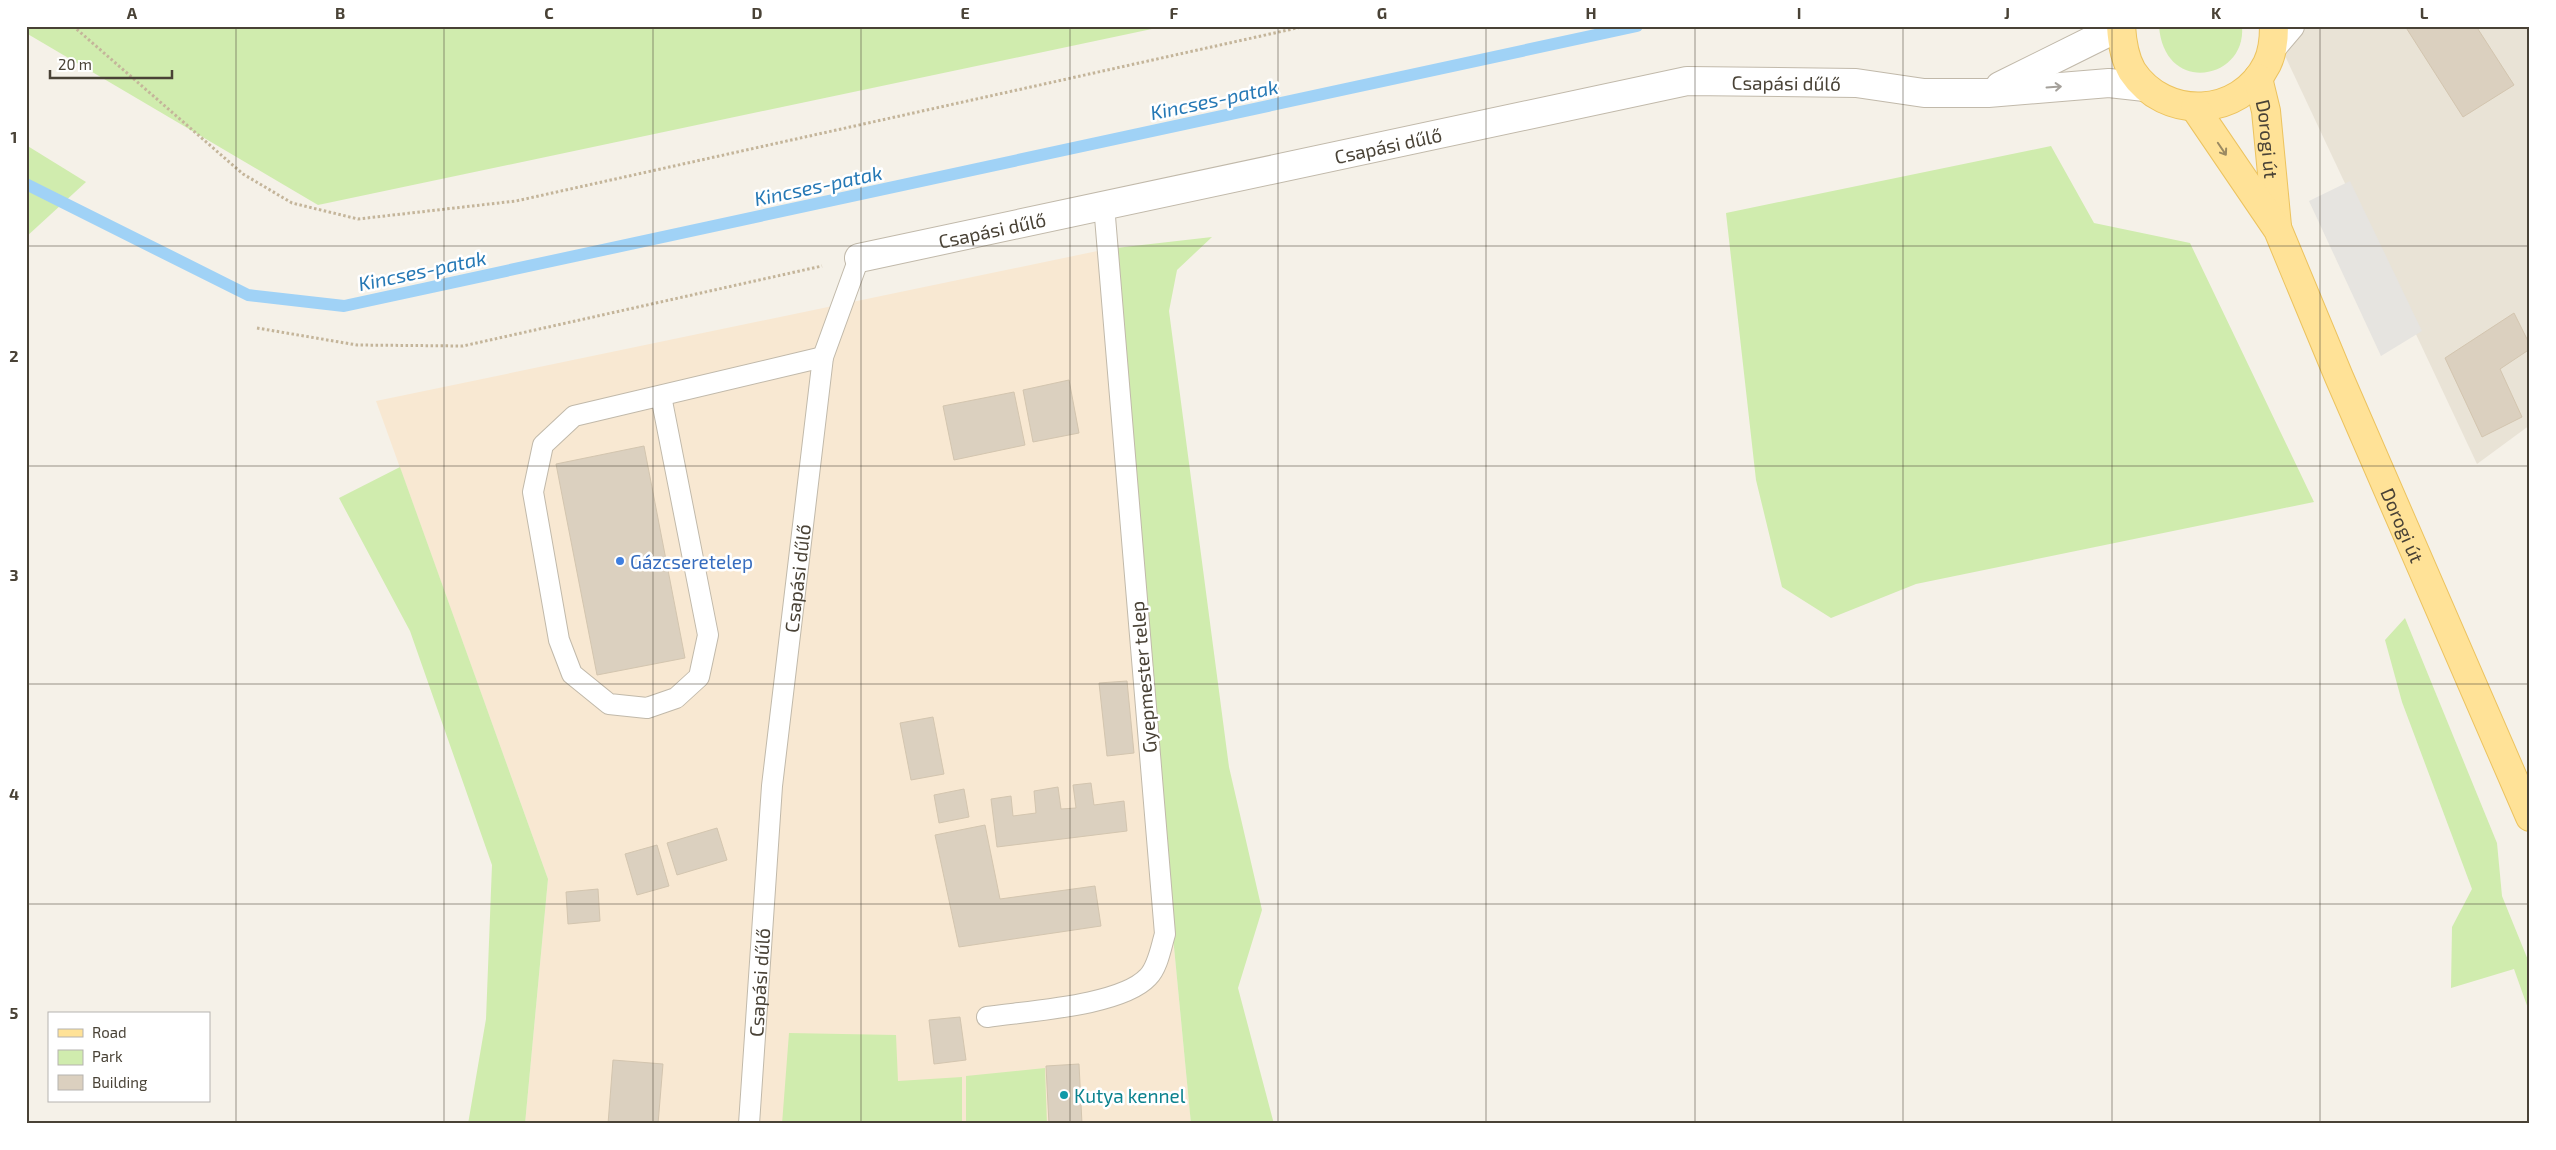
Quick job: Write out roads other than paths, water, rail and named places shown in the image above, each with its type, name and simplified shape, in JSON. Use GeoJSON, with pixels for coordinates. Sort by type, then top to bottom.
{"type":"FeatureCollection","features":[{"type":"Feature","properties":{"kind":"main road"},"geometry":{"type":"LineString","coordinates":[[2121,26],[2123,49],[2128,63],[2145,87],[2168,102],[2195,108],[2219,105],[2241,95],[2258,78],[2268,63],[2279,33]]}},
{"type":"Feature","properties":{"kind":"main road","name":"Dorogi út"},"geometry":{"type":"LineString","coordinates":[[2258,78],[2266,111],[2278,230]]}},
{"type":"Feature","properties":{"kind":"main road","name":"Dorogi út"},"geometry":{"type":"LineString","coordinates":[[2195,108],[2278,230],[2339,377],[2530,817]]}},
{"type":"Feature","properties":{"kind":"street","name":"Csapási dűlő"},"geometry":{"type":"LineString","coordinates":[[1988,92],[2121,26]]}},
{"type":"Feature","properties":{"kind":"street","name":"Csapási dűlő"},"geometry":{"type":"LineString","coordinates":[[859,258],[1687,80],[1847,83],[1924,93],[1988,92],[2108,83],[2145,87]]}},
{"type":"Feature","properties":{"kind":"lane","name":"Gyepmester telep"},"geometry":{"type":"LineString","coordinates":[[987,1017],[1112,998],[1149,977],[1165,934],[1104,205]]}},
{"type":"Feature","properties":{"kind":"lane","name":"Csapási dűlő"},"geometry":{"type":"LineString","coordinates":[[749,1124],[772,786],[823,357],[859,258]]}},
{"type":"Feature","properties":{"kind":"lane"},"geometry":{"type":"LineString","coordinates":[[661,396],[708,635],[699,677],[676,698],[647,708],[609,704],[572,674],[559,640],[533,492],[543,445],[574,416],[823,357]]}},
{"type":"Feature","properties":{"kind":"waterway","name":"Kincses-patak"},"geometry":{"type":"LineString","coordinates":[[26,184],[248,295],[344,306],[1637,26]]}},
{"type":"Feature","properties":{"kind":"place","name":"Gázcseretelep"},"geometry":{"type":"Point","coordinates":[620,561]}},
{"type":"Feature","properties":{"kind":"place","name":"Kutya kennel"},"geometry":{"type":"Point","coordinates":[1064,1095]}}]}
